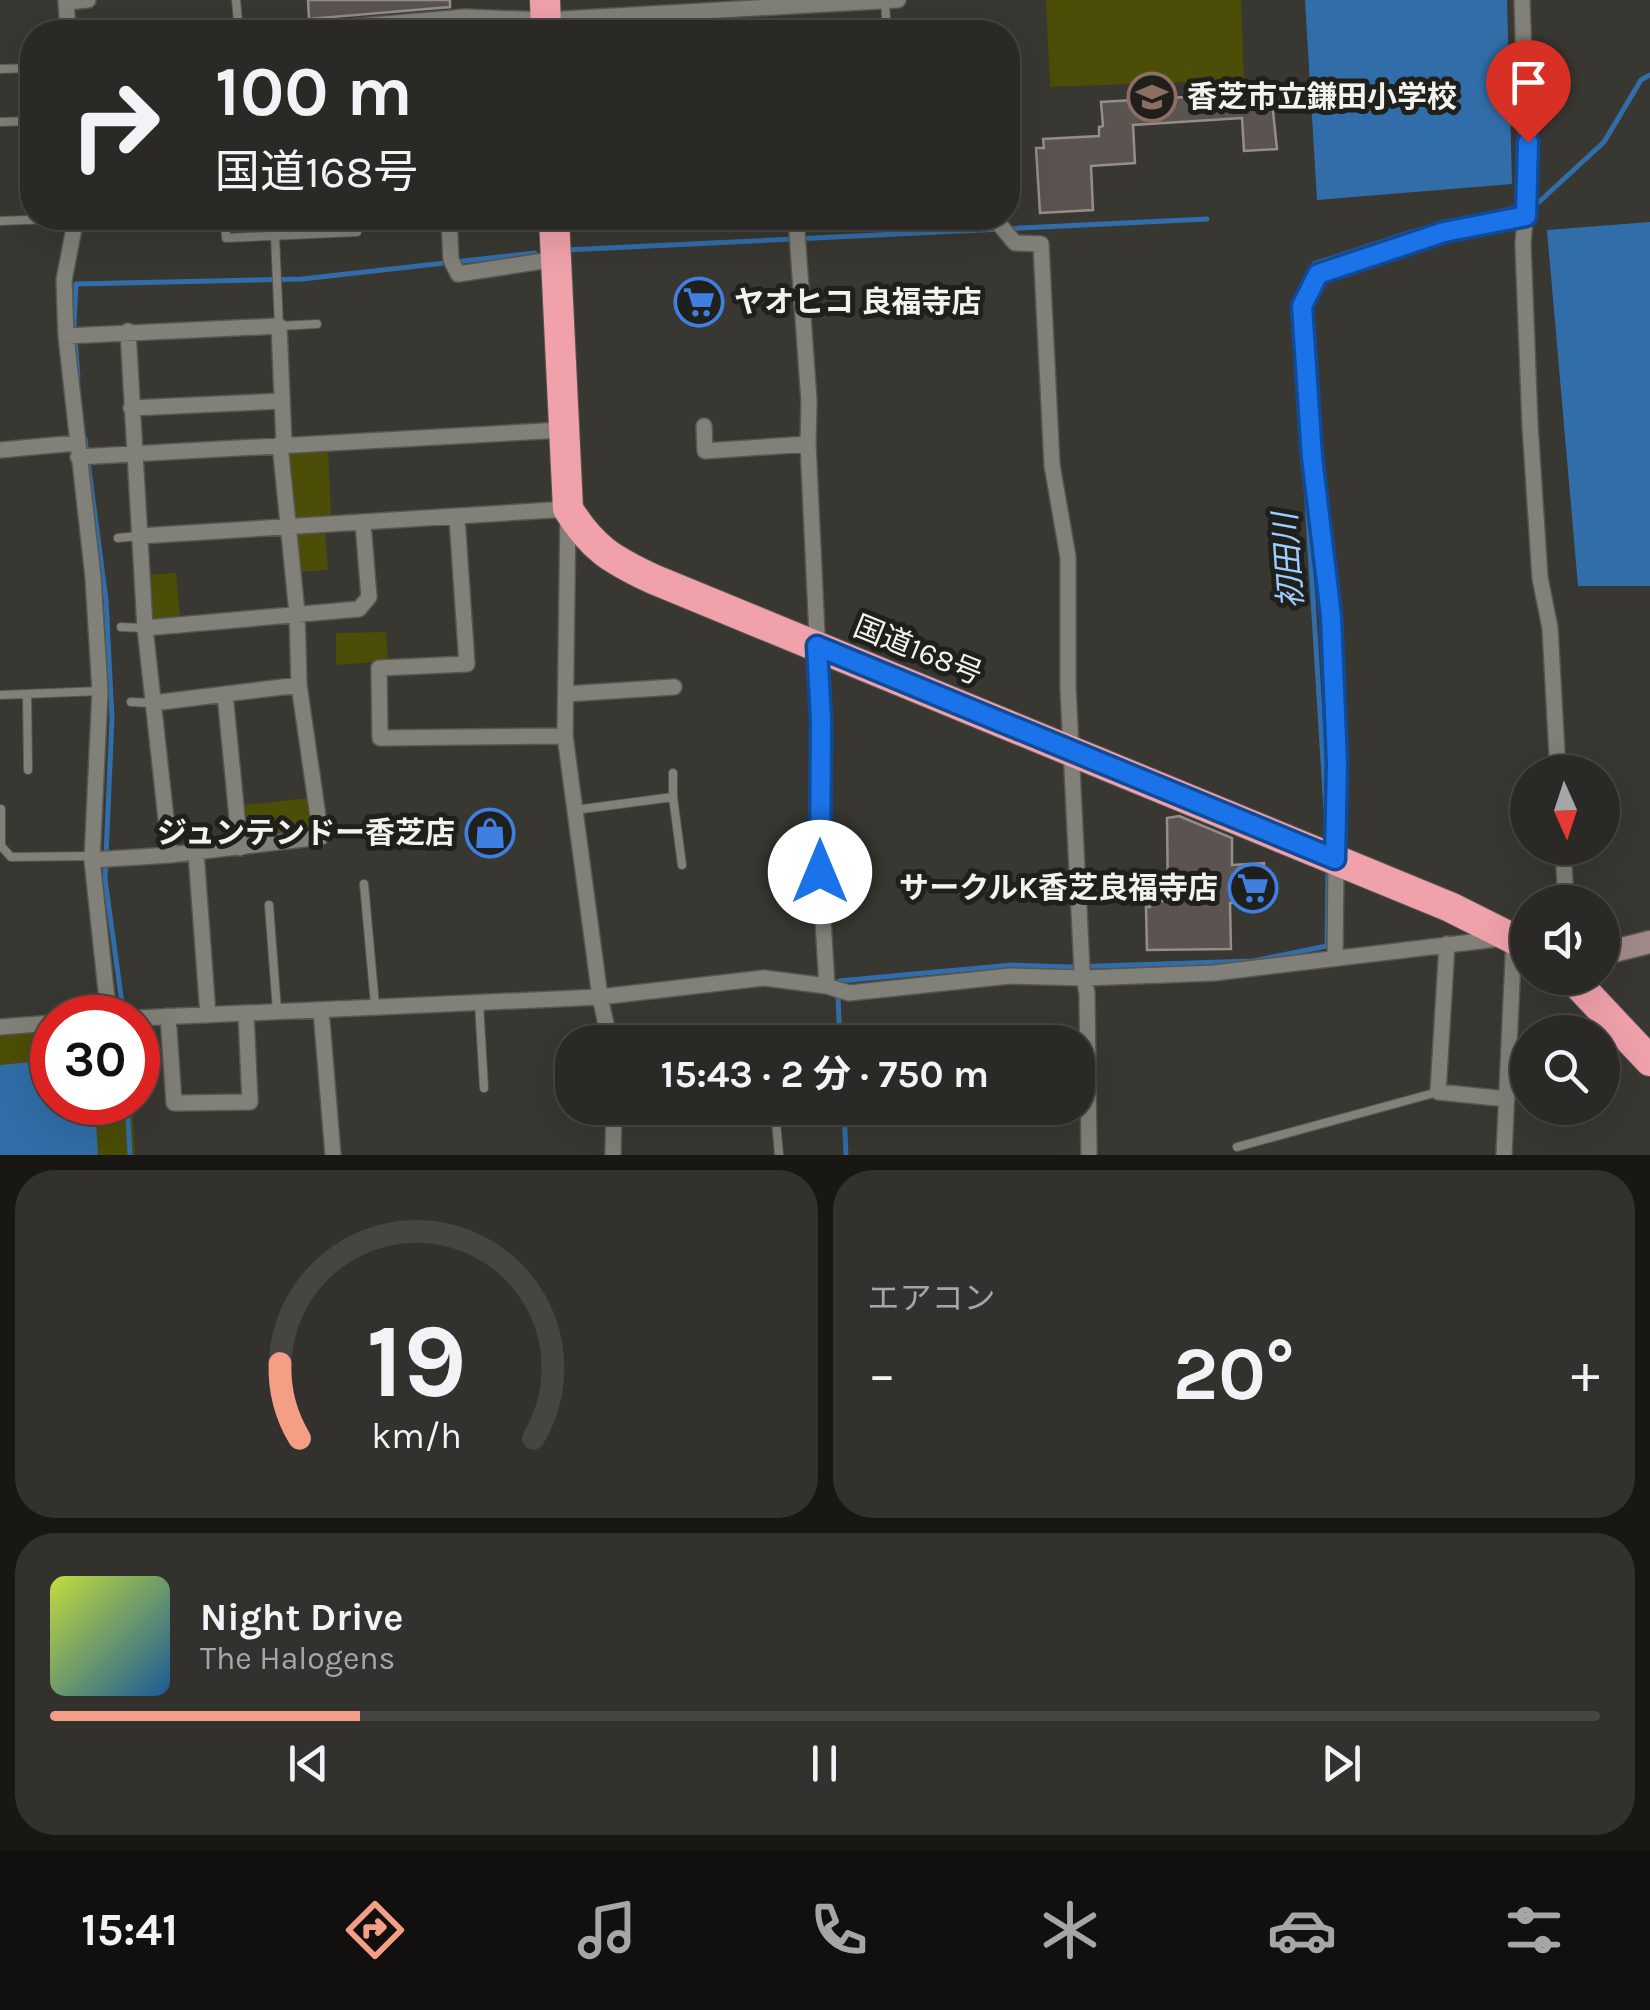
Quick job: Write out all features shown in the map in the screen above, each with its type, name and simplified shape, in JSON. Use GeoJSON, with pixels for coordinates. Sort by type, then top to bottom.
{"type":"FeatureCollection","features":[{"type":"Feature","properties":{"kind":"highway"},"geometry":{"type":"LineString","coordinates":[[555,230],[568,509]]}},
{"type":"Feature","properties":{"kind":"highway","name":"国道168号"},"geometry":{"type":"LineString","coordinates":[[568,509],[586,538],[620,563],[1335,859],[1510,936]]}},
{"type":"Feature","properties":{"kind":"highway"},"geometry":{"type":"LineString","coordinates":[[1588,995],[1650,1061]]}},
{"type":"Feature","properties":{"kind":"street"},"geometry":{"type":"LineString","coordinates":[[66,1],[88,0]]}},
{"type":"Feature","properties":{"kind":"street"},"geometry":{"type":"LineString","coordinates":[[430,20],[898,0]]}},
{"type":"Feature","properties":{"kind":"street"},"geometry":{"type":"LineString","coordinates":[[1522,0],[1526,208],[1523,244],[1532,463],[1540,578],[1550,628],[1557,755]]}},
{"type":"Feature","properties":{"kind":"street"},"geometry":{"type":"LineString","coordinates":[[1335,958],[1337,763],[1331,616],[1312,457],[1302,306],[1318,274],[1526,208]]}},
{"type":"Feature","properties":{"kind":"street"},"geometry":{"type":"LineString","coordinates":[[74,230],[64,280],[66,336],[93,577],[100,691],[93,858],[107,995]]}},
{"type":"Feature","properties":{"kind":"street"},"geometry":{"type":"LineString","coordinates":[[450,230],[452,264],[458,274],[556,258]]}},
{"type":"Feature","properties":{"kind":"street"},"geometry":{"type":"LineString","coordinates":[[797,230],[809,401],[821,720],[820,872],[827,986]]}},
{"type":"Feature","properties":{"kind":"street"},"geometry":{"type":"LineString","coordinates":[[1004,230],[1015,244],[1042,244],[1052,465],[1068,557],[1068,688],[1089,1155]]}},
{"type":"Feature","properties":{"kind":"street"},"geometry":{"type":"LineString","coordinates":[[66,336],[278,326],[299,685],[321,837],[170,856],[93,858]]}},
{"type":"Feature","properties":{"kind":"street"},"geometry":{"type":"LineString","coordinates":[[128,331],[145,628],[170,856]]}},
{"type":"Feature","properties":{"kind":"street"},"geometry":{"type":"LineString","coordinates":[[132,408],[282,402]]}},
{"type":"Feature","properties":{"kind":"street"},"geometry":{"type":"LineString","coordinates":[[704,426],[705,450],[808,444]]}},
{"type":"Feature","properties":{"kind":"street"},"geometry":{"type":"LineString","coordinates":[[0,450],[77,450],[135,456],[282,444],[562,430]]}},
{"type":"Feature","properties":{"kind":"street"},"geometry":{"type":"LineString","coordinates":[[140,536],[568,509],[565,736],[606,1025]]}},
{"type":"Feature","properties":{"kind":"street"},"geometry":{"type":"LineString","coordinates":[[457,518],[467,664],[379,668],[380,738],[565,736]]}},
{"type":"Feature","properties":{"kind":"street"},"geometry":{"type":"LineString","coordinates":[[145,628],[359,609],[369,597],[363,522]]}},
{"type":"Feature","properties":{"kind":"street"},"geometry":{"type":"LineString","coordinates":[[153,703],[299,685]]}},
{"type":"Feature","properties":{"kind":"street"},"geometry":{"type":"LineString","coordinates":[[566,694],[674,687]]}},
{"type":"Feature","properties":{"kind":"street"},"geometry":{"type":"LineString","coordinates":[[226,694],[240,848]]}},
{"type":"Feature","properties":{"kind":"street"},"geometry":{"type":"LineString","coordinates":[[196,853],[208,1015]]}},
{"type":"Feature","properties":{"kind":"street"},"geometry":{"type":"LineString","coordinates":[[160,1017],[600,996],[764,978],[827,986],[848,993],[1083,970],[1214,973],[1447,944],[1510,941]]}},
{"type":"Feature","properties":{"kind":"street"},"geometry":{"type":"LineString","coordinates":[[1620,950],[1650,942]]}},
{"type":"Feature","properties":{"kind":"street"},"geometry":{"type":"LineString","coordinates":[[1447,944],[1438,1092],[1507,1099]]}},
{"type":"Feature","properties":{"kind":"street"},"geometry":{"type":"LineString","coordinates":[[1504,1155],[1516,995]]}},
{"type":"Feature","properties":{"kind":"street"},"geometry":{"type":"LineString","coordinates":[[321,1010],[333,1155]]}},
{"type":"Feature","properties":{"kind":"street"},"geometry":{"type":"LineString","coordinates":[[168,1016],[174,1103],[250,1102],[246,1013]]}},
{"type":"Feature","properties":{"kind":"street"},"geometry":{"type":"LineString","coordinates":[[0,1027],[30,1025]]}},
{"type":"Feature","properties":{"kind":"street"},"geometry":{"type":"LineString","coordinates":[[614,1125],[614,1155]]}},
{"type":"Feature","properties":{"kind":"lane"},"geometry":{"type":"LineString","coordinates":[[226,230],[226,238],[357,232]]}},
{"type":"Feature","properties":{"kind":"lane"},"geometry":{"type":"LineString","coordinates":[[276,236],[278,326],[316,324]]}},
{"type":"Feature","properties":{"kind":"lane"},"geometry":{"type":"LineString","coordinates":[[118,538],[140,536]]}},
{"type":"Feature","properties":{"kind":"lane"},"geometry":{"type":"LineString","coordinates":[[122,627],[145,628]]}},
{"type":"Feature","properties":{"kind":"lane"},"geometry":{"type":"LineString","coordinates":[[0,694],[100,691]]}},
{"type":"Feature","properties":{"kind":"lane"},"geometry":{"type":"LineString","coordinates":[[26,694],[28,770]]}},
{"type":"Feature","properties":{"kind":"lane"},"geometry":{"type":"LineString","coordinates":[[131,702],[153,703]]}},
{"type":"Feature","properties":{"kind":"lane"},"geometry":{"type":"LineString","coordinates":[[673,773],[672,797],[682,866]]}},
{"type":"Feature","properties":{"kind":"lane"},"geometry":{"type":"LineString","coordinates":[[575,810],[672,797]]}},
{"type":"Feature","properties":{"kind":"lane"},"geometry":{"type":"LineString","coordinates":[[1,810],[1,846],[10,857],[93,858]]}},
{"type":"Feature","properties":{"kind":"lane"},"geometry":{"type":"LineString","coordinates":[[364,884],[375,1005]]}},
{"type":"Feature","properties":{"kind":"lane"},"geometry":{"type":"LineString","coordinates":[[269,906],[278,1012]]}},
{"type":"Feature","properties":{"kind":"lane"},"geometry":{"type":"LineString","coordinates":[[479,1003],[484,1088]]}},
{"type":"Feature","properties":{"kind":"lane"},"geometry":{"type":"LineString","coordinates":[[1236,1147],[1438,1092]]}},
{"type":"Feature","properties":{"kind":"lane"},"geometry":{"type":"LineString","coordinates":[[776,1125],[778,1155]]}},
{"type":"Feature","properties":{"kind":"shaded area"},"geometry":{"type":"Polygon","coordinates":[[[1046,0],[1241,0],[1244,80],[1050,87],[1046,0]]]}},
{"type":"Feature","properties":{"kind":"shaded area"},"geometry":{"type":"Polygon","coordinates":[[[328,448],[331,517],[292,520],[287,450],[328,448]]]}},
{"type":"Feature","properties":{"kind":"shaded area"},"geometry":{"type":"Polygon","coordinates":[[[325,528],[328,570],[297,572],[294,529],[325,528]]]}},
{"type":"Feature","properties":{"kind":"shaded area"},"geometry":{"type":"Polygon","coordinates":[[[176,573],[180,618],[149,623],[145,575],[176,573]]]}},
{"type":"Feature","properties":{"kind":"shaded area"},"geometry":{"type":"Polygon","coordinates":[[[386,632],[388,661],[336,665],[336,633],[386,632]]]}},
{"type":"Feature","properties":{"kind":"shaded area"},"geometry":{"type":"Polygon","coordinates":[[[310,798],[317,834],[249,843],[245,805],[310,798]]]}},
{"type":"Feature","properties":{"kind":"shaded area"},"geometry":{"type":"Polygon","coordinates":[[[30,1032],[30,1125],[133,1125],[135,1155],[0,1155],[0,1034],[30,1032]]]}},
{"type":"Feature","properties":{"kind":"water"},"geometry":{"type":"Polygon","coordinates":[[[1305,0],[1507,0],[1512,184],[1317,200],[1305,0]]]}},
{"type":"Feature","properties":{"kind":"water"},"geometry":{"type":"Polygon","coordinates":[[[1650,222],[1650,586],[1578,586],[1547,230],[1650,222]]]}},
{"type":"Feature","properties":{"kind":"water"},"geometry":{"type":"Polygon","coordinates":[[[30,1062],[30,1125],[96,1125],[98,1155],[0,1155],[0,1065],[30,1062]]]}},
{"type":"Feature","properties":{"kind":"building"},"geometry":{"type":"Polygon","coordinates":[[[308,0],[450,0],[450,7],[309,19],[308,0]]]}},
{"type":"Feature","properties":{"kind":"building"},"geometry":{"type":"Polygon","coordinates":[[[1271,92],[1277,149],[1244,151],[1242,118],[1133,125],[1135,163],[1091,166],[1093,210],[1040,213],[1036,148],[1044,148],[1043,139],[1099,136],[1099,127],[1103,126],[1101,102],[1271,92]]]}},
{"type":"Feature","properties":{"kind":"building"},"geometry":{"type":"Polygon","coordinates":[[[1179,816],[1232,838],[1232,865],[1264,863],[1265,902],[1230,903],[1231,949],[1147,950],[1146,907],[1150,907],[1150,901],[1168,901],[1167,818],[1179,816]]]}},
{"type":"Feature","properties":{"kind":"waterway","name":"初田川"},"geometry":{"type":"LineString","coordinates":[[1307,280],[1314,264],[1412,232],[1539,202],[1604,142],[1641,80],[1650,75]]}},
{"type":"Feature","properties":{"kind":"waterway"},"geometry":{"type":"LineString","coordinates":[[1020,228],[1207,219]]}},
{"type":"Feature","properties":{"kind":"waterway"},"geometry":{"type":"LineString","coordinates":[[566,250],[980,230]]}},
{"type":"Feature","properties":{"kind":"waterway"},"geometry":{"type":"LineString","coordinates":[[78,378],[76,284],[302,279],[535,253]]}},
{"type":"Feature","properties":{"kind":"waterway","name":"初田川"},"geometry":{"type":"LineString","coordinates":[[1297,304],[1303,427]]}},
{"type":"Feature","properties":{"kind":"waterway"},"geometry":{"type":"LineString","coordinates":[[85,439],[106,600],[112,718],[105,879],[121,995]]}},
{"type":"Feature","properties":{"kind":"waterway","name":"初田川"},"geometry":{"type":"LineString","coordinates":[[1304,453],[1328,842]]}},
{"type":"Feature","properties":{"kind":"waterway","name":"初田川"},"geometry":{"type":"LineString","coordinates":[[839,981],[1012,965],[1253,961],[1327,946],[1328,867]]}},
{"type":"Feature","properties":{"kind":"waterway","name":"初田川"},"geometry":{"type":"LineString","coordinates":[[838,997],[839,1025]]}},
{"type":"Feature","properties":{"kind":"waterway"},"geometry":{"type":"LineString","coordinates":[[128,1125],[130,1155]]}},
{"type":"Feature","properties":{"kind":"waterway","name":"初田川"},"geometry":{"type":"LineString","coordinates":[[845,1125],[846,1155]]}},
{"type":"Feature","properties":{"kind":"place","name":"香芝市立鎌田小学校"},"geometry":{"type":"Point","coordinates":[1152,97]}},
{"type":"Feature","properties":{"kind":"place","name":"ヤオヒコ 良福寺店"},"geometry":{"type":"Point","coordinates":[699,302]}},
{"type":"Feature","properties":{"kind":"place","name":"ジュンテンドー香芝店"},"geometry":{"type":"Point","coordinates":[490,833]}},
{"type":"Feature","properties":{"kind":"place","name":"サークルK香芝良福寺店"},"geometry":{"type":"Point","coordinates":[1253,888]}},
{"type":"Feature","properties":{"kind":"route"},"geometry":{"type":"LineString","coordinates":[[820,872],[821,720],[817,646],[1335,859],[1337,763],[1331,616],[1312,457],[1302,306],[1318,274],[1444,232],[1526,216],[1528,142]]}}]}
